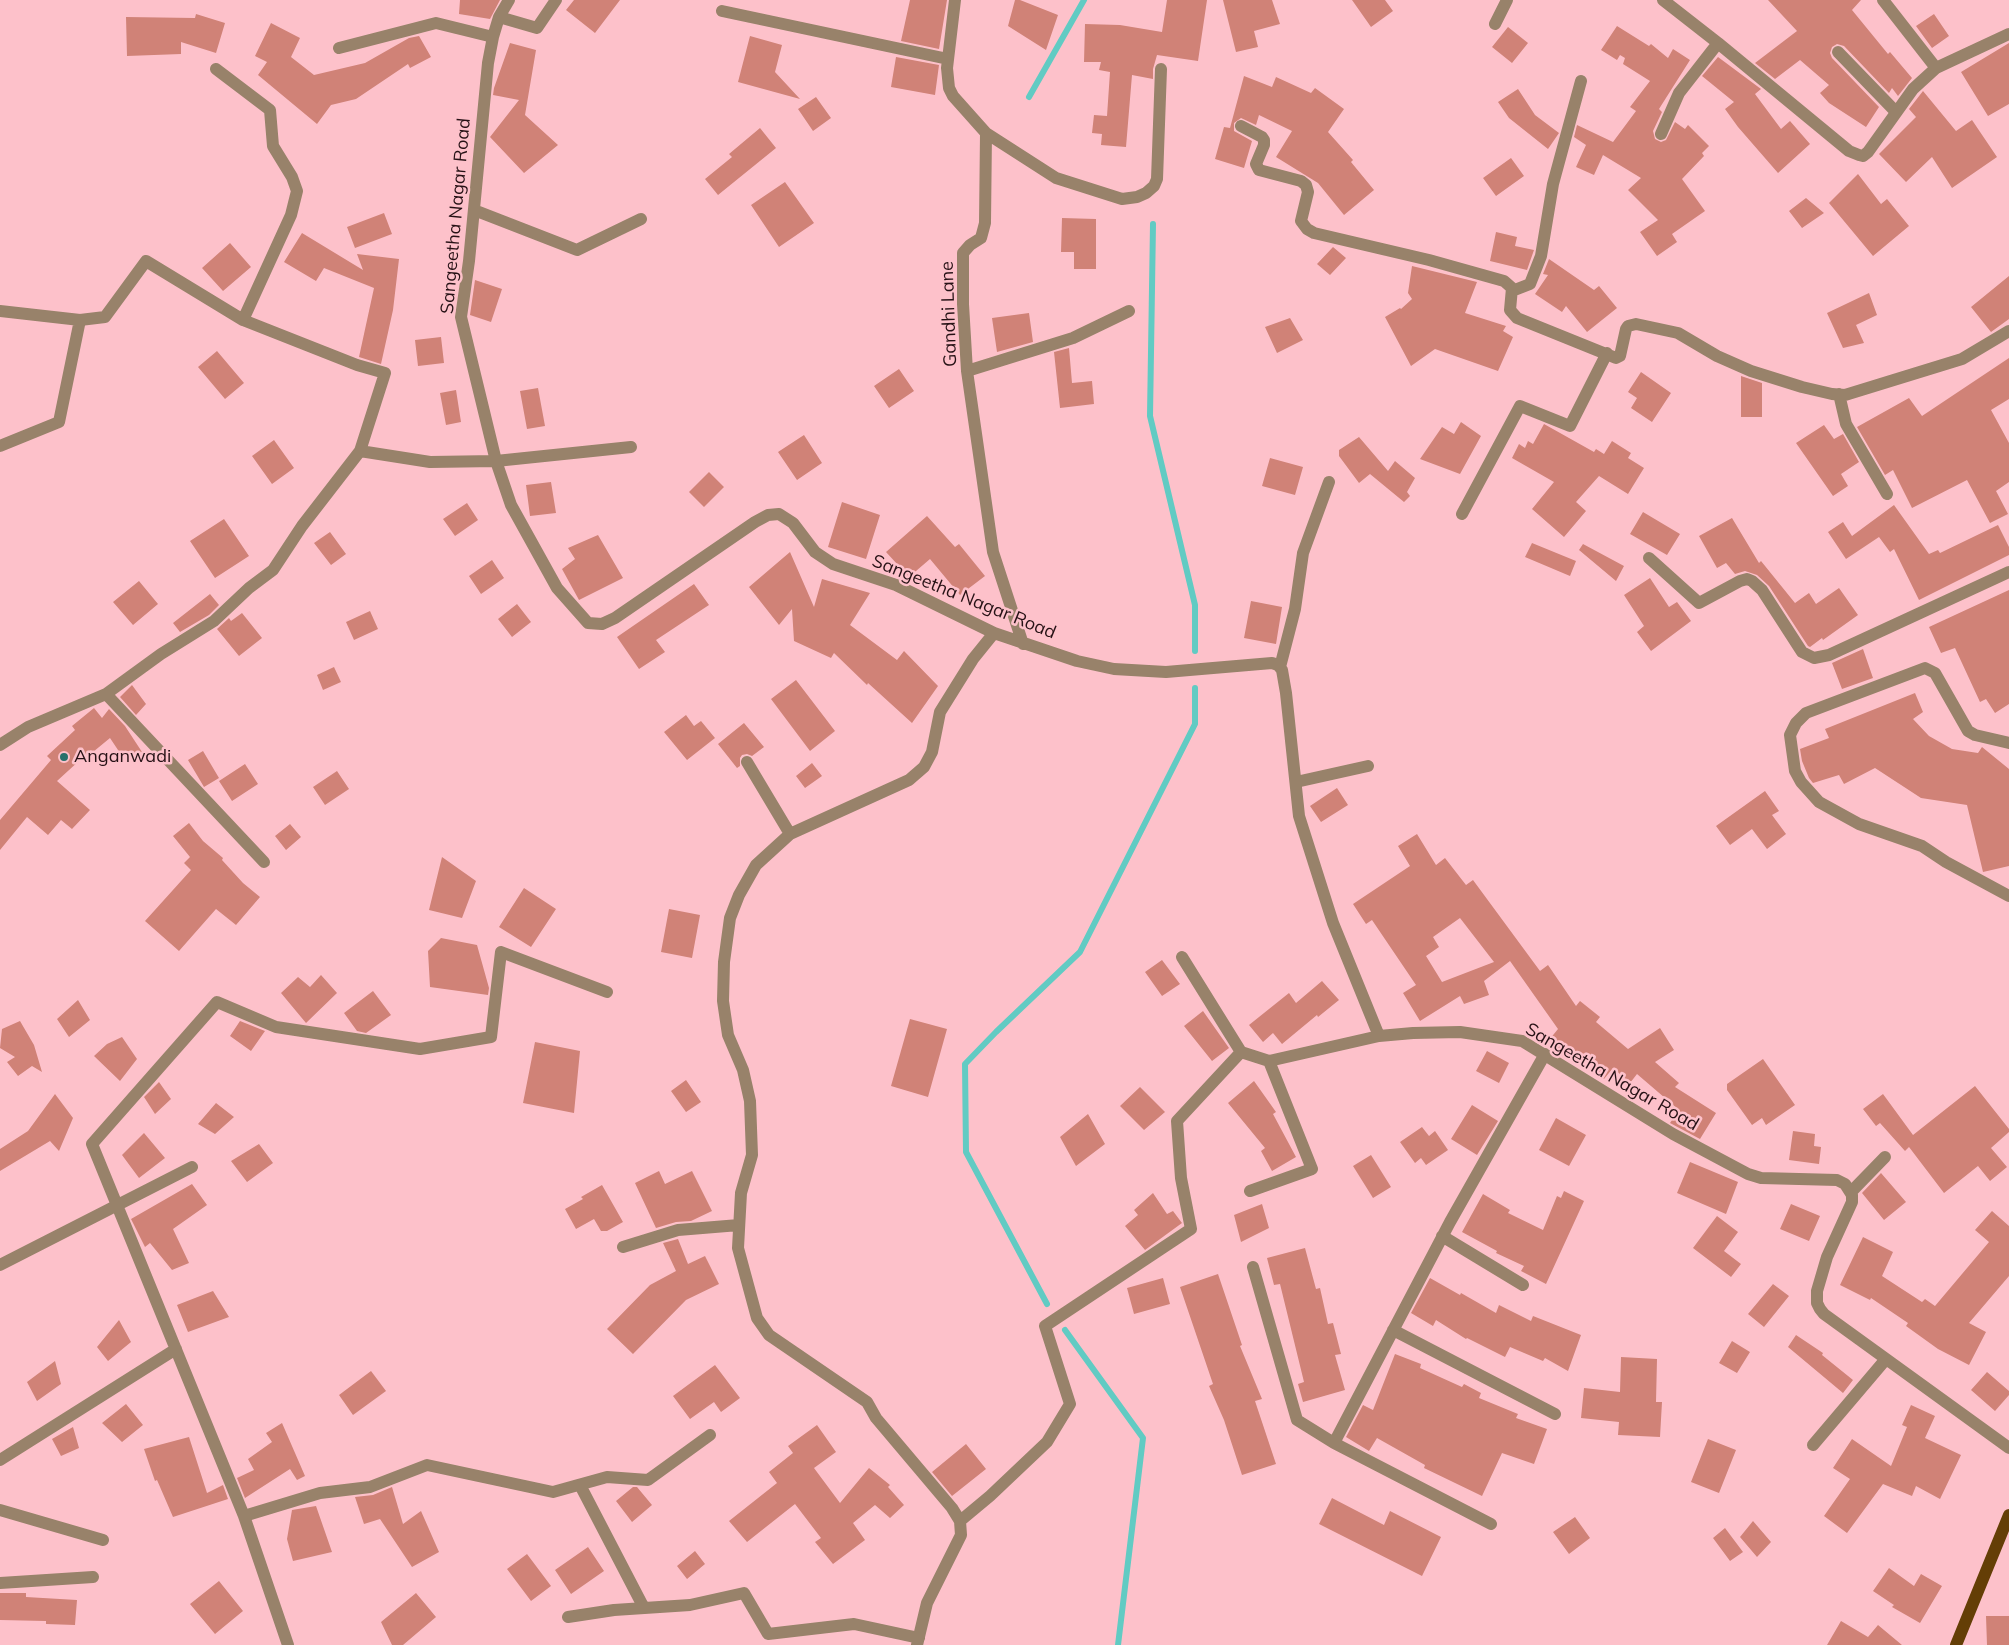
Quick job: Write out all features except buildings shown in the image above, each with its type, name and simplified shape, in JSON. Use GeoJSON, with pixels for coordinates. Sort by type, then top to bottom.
{"type":"FeatureCollection","features":[{"type":"Feature","properties":{"kind":"main road"},"geometry":{"type":"LineString","coordinates":[[1956,1645],[2009,1515]]}},
{"type":"Feature","properties":{"kind":"street","name":"Sangeetha Nagar Road"},"geometry":{"type":"LineString","coordinates":[[509,0],[499,17],[488,64],[462,317],[496,461],[511,505],[557,588],[588,624],[602,624],[615,618],[755,522],[768,515],[779,514],[793,523],[814,552],[833,564],[896,585],[994,633],[1077,661],[1114,669],[1166,672],[1272,663],[1280,668]]}},
{"type":"Feature","properties":{"kind":"street"},"geometry":{"type":"LineString","coordinates":[[499,17],[536,28],[556,0]]}},
{"type":"Feature","properties":{"kind":"street"},"geometry":{"type":"LineString","coordinates":[[955,0],[947,78],[953,96],[986,133],[1056,178],[1122,199],[1137,197],[1146,193],[1154,186],[1157,179],[1161,69]]}},
{"type":"Feature","properties":{"kind":"street"},"geometry":{"type":"LineString","coordinates":[[1495,24],[1507,0]]}},
{"type":"Feature","properties":{"kind":"street"},"geometry":{"type":"LineString","coordinates":[[1663,0],[1854,154],[1863,156],[1913,89],[1936,68],[2009,34]]}},
{"type":"Feature","properties":{"kind":"street"},"geometry":{"type":"LineString","coordinates":[[1883,0],[1936,68]]}},
{"type":"Feature","properties":{"kind":"street"},"geometry":{"type":"LineString","coordinates":[[722,11],[948,59]]}},
{"type":"Feature","properties":{"kind":"street"},"geometry":{"type":"LineString","coordinates":[[339,48],[436,24],[493,37]]}},
{"type":"Feature","properties":{"kind":"street"},"geometry":{"type":"LineString","coordinates":[[1661,134],[1679,93],[1718,43]]}},
{"type":"Feature","properties":{"kind":"street"},"geometry":{"type":"LineString","coordinates":[[1838,52],[1896,112]]}},
{"type":"Feature","properties":{"kind":"street"},"geometry":{"type":"LineString","coordinates":[[216,69],[270,110],[273,146],[292,177],[297,191],[291,215],[243,320]]}},
{"type":"Feature","properties":{"kind":"street"},"geometry":{"type":"LineString","coordinates":[[1512,291],[1530,284],[1541,256],[1553,184],[1581,81]]}},
{"type":"Feature","properties":{"kind":"street"},"geometry":{"type":"LineString","coordinates":[[1241,126],[1262,137],[1264,140],[1264,145],[1256,164],[1259,170],[1301,181],[1306,185],[1308,192],[1301,221],[1307,230],[1504,281],[1510,285],[1512,291],[1510,310],[1517,318],[1613,357],[1620,357],[1626,329],[1628,326],[1636,324],[1678,333],[1717,356],[1752,371],[1802,388],[1845,395],[1962,359],[2009,332]]}},
{"type":"Feature","properties":{"kind":"street","name":"Gandhi Lane"},"geometry":{"type":"LineString","coordinates":[[986,133],[986,223],[981,238],[970,245],[964,253],[963,304],[968,371],[993,552],[1023,644]]}},
{"type":"Feature","properties":{"kind":"street"},"geometry":{"type":"LineString","coordinates":[[474,210],[577,250],[641,219]]}},
{"type":"Feature","properties":{"kind":"street"},"geometry":{"type":"LineString","coordinates":[[0,312],[80,320],[105,317],[146,261],[243,320],[357,365],[385,373],[360,451],[302,526],[273,570],[249,588],[214,621],[161,654],[106,694],[28,727],[0,745]]}},
{"type":"Feature","properties":{"kind":"street"},"geometry":{"type":"LineString","coordinates":[[968,371],[1073,338],[1129,311]]}},
{"type":"Feature","properties":{"kind":"street"},"geometry":{"type":"LineString","coordinates":[[0,446],[60,422],[80,320]]}},
{"type":"Feature","properties":{"kind":"street"},"geometry":{"type":"LineString","coordinates":[[1462,514],[1520,406],[1570,426],[1607,353]]}},
{"type":"Feature","properties":{"kind":"street"},"geometry":{"type":"LineString","coordinates":[[1839,394],[1846,424],[1887,494]]}},
{"type":"Feature","properties":{"kind":"street"},"geometry":{"type":"LineString","coordinates":[[360,451],[430,462],[496,461],[631,447]]}},
{"type":"Feature","properties":{"kind":"street"},"geometry":{"type":"LineString","coordinates":[[1329,482],[1303,553],[1295,609],[1280,668],[1286,693],[1299,816],[1333,923],[1379,1036]]}},
{"type":"Feature","properties":{"kind":"street"},"geometry":{"type":"LineString","coordinates":[[1649,558],[1699,603],[1740,581],[1747,579],[1752,581],[1762,590],[1802,652],[1814,658],[1829,655],[2009,572]]}},
{"type":"Feature","properties":{"kind":"street"},"geometry":{"type":"LineString","coordinates":[[568,1617],[614,1610],[690,1605],[744,1593],[768,1634],[854,1624],[918,1641],[927,1604],[961,1536],[960,1521],[952,1508],[876,1418],[867,1402],[770,1335],[757,1318],[738,1248],[741,1193],[752,1155],[750,1101],[743,1070],[728,1035],[724,1010],[724,962],[730,918],[739,895],[756,864],[790,834],[909,780],[924,767],[932,752],[940,712],[973,659],[994,633]]}},
{"type":"Feature","properties":{"kind":"street"},"geometry":{"type":"LineString","coordinates":[[2009,743],[1975,735],[1968,731],[1935,673],[1925,668],[1806,713],[1796,722],[1790,734],[1795,771],[1801,782],[1819,802],[1859,824],[1922,846],[1946,862],[2009,896]]}},
{"type":"Feature","properties":{"kind":"street"},"geometry":{"type":"LineString","coordinates":[[106,694],[264,862]]}},
{"type":"Feature","properties":{"kind":"street"},"geometry":{"type":"LineString","coordinates":[[747,762],[790,834]]}},
{"type":"Feature","properties":{"kind":"street"},"geometry":{"type":"LineString","coordinates":[[1296,782],[1368,766]]}},
{"type":"Feature","properties":{"kind":"street"},"geometry":{"type":"LineString","coordinates":[[288,1645],[244,1516],[92,1144],[217,1002],[276,1027],[420,1049],[492,1037],[501,952],[607,992]]}},
{"type":"Feature","properties":{"kind":"street"},"geometry":{"type":"LineString","coordinates":[[1182,957],[1241,1052],[1270,1061],[1312,1169],[1250,1192]]}},
{"type":"Feature","properties":{"kind":"street","name":"Sangeetha Nagar Road"},"geometry":{"type":"LineString","coordinates":[[1270,1061],[1379,1036],[1413,1033],[1460,1032],[1522,1041],[1673,1134],[1748,1174],[1761,1178],[1837,1180],[1846,1184],[1851,1192]]}},
{"type":"Feature","properties":{"kind":"street"},"geometry":{"type":"LineString","coordinates":[[960,1521],[990,1496],[1047,1442],[1070,1404],[1045,1326],[1191,1229],[1181,1178],[1177,1121],[1241,1052]]}},
{"type":"Feature","properties":{"kind":"street"},"geometry":{"type":"LineString","coordinates":[[1334,1443],[1442,1236],[1545,1054]]}},
{"type":"Feature","properties":{"kind":"street"},"geometry":{"type":"LineString","coordinates":[[1885,1157],[1851,1192],[1852,1202],[1827,1257],[1817,1291],[1817,1304],[1824,1314],[2009,1448]]}},
{"type":"Feature","properties":{"kind":"street"},"geometry":{"type":"LineString","coordinates":[[0,1264],[192,1167]]}},
{"type":"Feature","properties":{"kind":"street"},"geometry":{"type":"LineString","coordinates":[[623,1248],[678,1230],[739,1225]]}},
{"type":"Feature","properties":{"kind":"street"},"geometry":{"type":"LineString","coordinates":[[1442,1236],[1523,1286]]}},
{"type":"Feature","properties":{"kind":"street"},"geometry":{"type":"LineString","coordinates":[[1253,1267],[1297,1420],[1334,1443],[1491,1524]]}},
{"type":"Feature","properties":{"kind":"street"},"geometry":{"type":"LineString","coordinates":[[1393,1330],[1555,1414]]}},
{"type":"Feature","properties":{"kind":"street"},"geometry":{"type":"LineString","coordinates":[[0,1460],[176,1349]]}},
{"type":"Feature","properties":{"kind":"street"},"geometry":{"type":"LineString","coordinates":[[1812,1445],[1886,1359]]}},
{"type":"Feature","properties":{"kind":"street"},"geometry":{"type":"LineString","coordinates":[[244,1516],[320,1493],[370,1487],[427,1465],[553,1492],[607,1477],[648,1480],[710,1435]]}},
{"type":"Feature","properties":{"kind":"street"},"geometry":{"type":"LineString","coordinates":[[580,1485],[644,1608]]}},
{"type":"Feature","properties":{"kind":"street"},"geometry":{"type":"LineString","coordinates":[[0,1510],[104,1540]]}},
{"type":"Feature","properties":{"kind":"street"},"geometry":{"type":"LineString","coordinates":[[0,1583],[93,1577]]}},
{"type":"Feature","properties":{"kind":"waterway"},"geometry":{"type":"LineString","coordinates":[[1029,97],[1084,0]]}},
{"type":"Feature","properties":{"kind":"waterway"},"geometry":{"type":"LineString","coordinates":[[1153,224],[1150,416],[1195,605],[1195,651]]}},
{"type":"Feature","properties":{"kind":"waterway"},"geometry":{"type":"LineString","coordinates":[[1047,1304],[966,1152],[965,1064],[1080,952],[1195,724],[1195,688]]}},
{"type":"Feature","properties":{"kind":"waterway"},"geometry":{"type":"LineString","coordinates":[[1065,1330],[1143,1438],[1118,1645]]}},
{"type":"Feature","properties":{"kind":"place","name":"Anganwadi"},"geometry":{"type":"Point","coordinates":[64,757]}}]}
